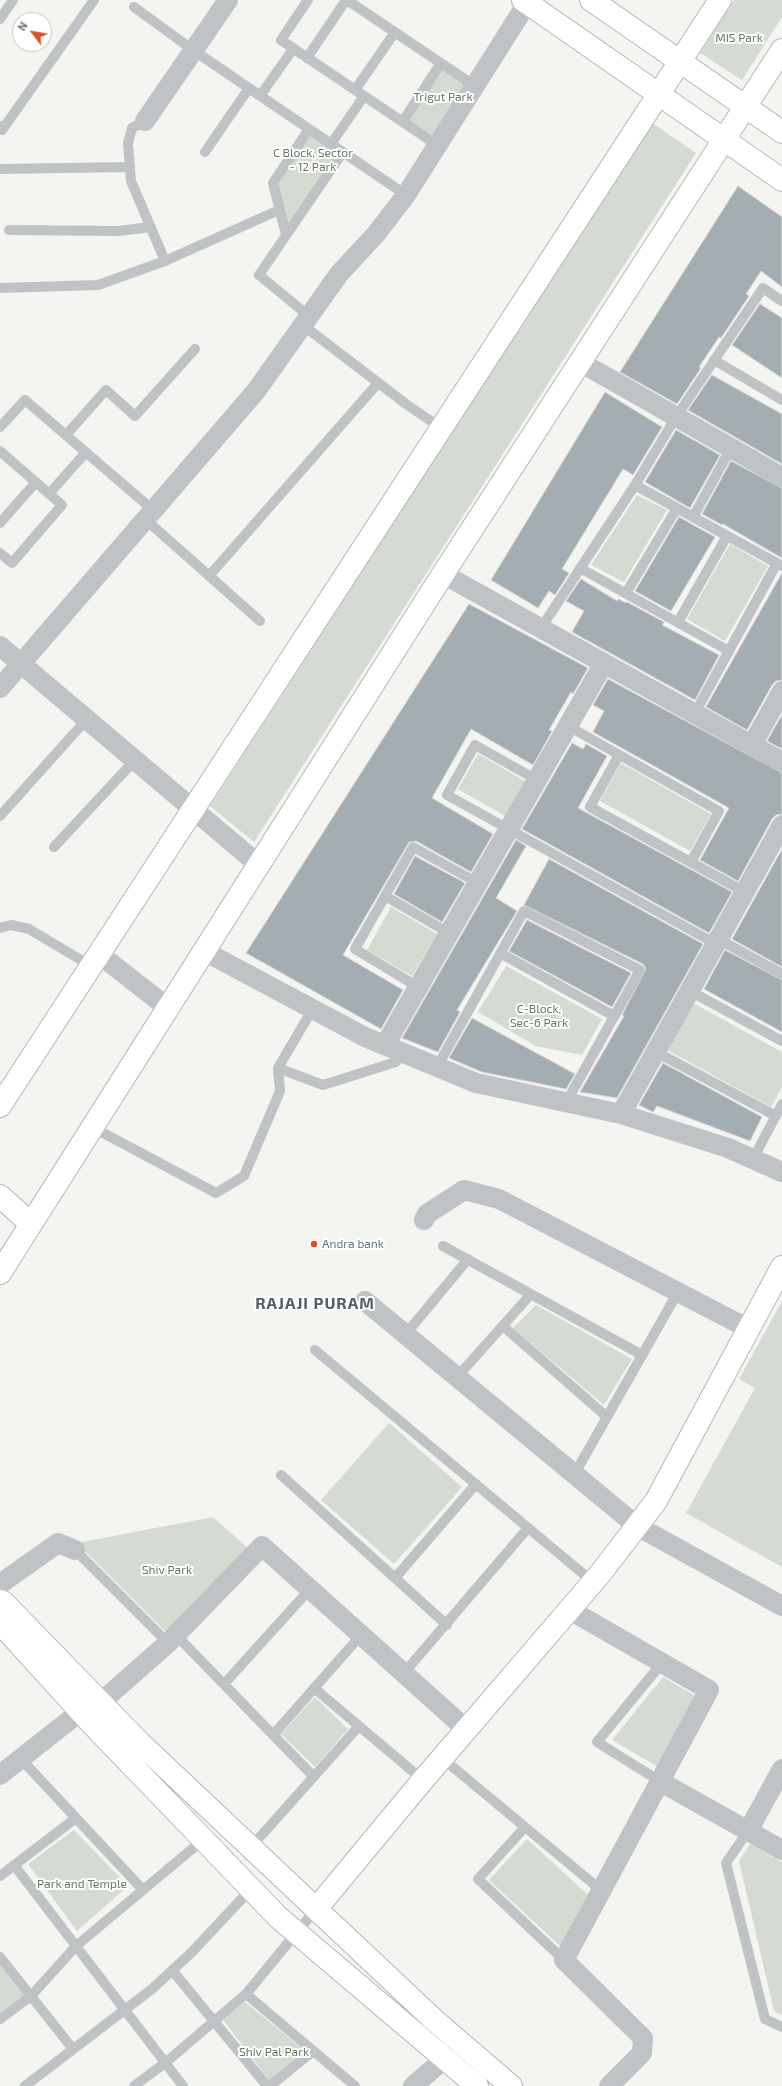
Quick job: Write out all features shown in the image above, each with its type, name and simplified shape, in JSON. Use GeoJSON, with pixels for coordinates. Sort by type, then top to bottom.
{"type":"FeatureCollection","features":[{"type":"Feature","properties":{"kind":"street"},"geometry":{"type":"LineString","coordinates":[[145,121],[228,0]]}},
{"type":"Feature","properties":{"kind":"street"},"geometry":{"type":"LineString","coordinates":[[591,0],[782,132]]}},
{"type":"Feature","properties":{"kind":"street"},"geometry":{"type":"LineString","coordinates":[[0,1106],[720,0]]}},
{"type":"Feature","properties":{"kind":"street"},"geometry":{"type":"LineString","coordinates":[[0,688],[256,391],[307,322],[339,274],[376,234],[406,195],[475,86],[526,1],[782,180]]}},
{"type":"Feature","properties":{"kind":"street"},"geometry":{"type":"LineString","coordinates":[[0,1273],[443,574],[782,50]]}},
{"type":"Feature","properties":{"kind":"street"},"geometry":{"type":"LineString","coordinates":[[580,362],[782,477]]}},
{"type":"Feature","properties":{"kind":"street"},"geometry":{"type":"LineString","coordinates":[[443,574],[782,762]]}},
{"type":"Feature","properties":{"kind":"street"},"geometry":{"type":"LineString","coordinates":[[0,646],[259,865]]}},
{"type":"Feature","properties":{"kind":"street"},"geometry":{"type":"LineString","coordinates":[[385,1045],[604,663]]}},
{"type":"Feature","properties":{"kind":"street"},"geometry":{"type":"LineString","coordinates":[[752,745],[782,691]]}},
{"type":"Feature","properties":{"kind":"street"},"geometry":{"type":"LineString","coordinates":[[621,1114],[782,825]]}},
{"type":"Feature","properties":{"kind":"street"},"geometry":{"type":"LineString","coordinates":[[204,951],[365,1037],[476,1083],[567,1101],[621,1114],[728,1148],[782,1172]]}},
{"type":"Feature","properties":{"kind":"street"},"geometry":{"type":"LineString","coordinates":[[95,960],[168,1008]]}},
{"type":"Feature","properties":{"kind":"street"},"geometry":{"type":"LineString","coordinates":[[424,1220],[427,1214],[464,1190],[499,1199],[749,1329]]}},
{"type":"Feature","properties":{"kind":"street"},"geometry":{"type":"LineString","coordinates":[[0,1196],[31,1224]]}},
{"type":"Feature","properties":{"kind":"street"},"geometry":{"type":"LineString","coordinates":[[316,1909],[423,1780],[570,1610],[656,1501],[782,1267]]}},
{"type":"Feature","properties":{"kind":"street"},"geometry":{"type":"LineString","coordinates":[[365,1301],[637,1526],[782,1606]]}},
{"type":"Feature","properties":{"kind":"street"},"geometry":{"type":"LineString","coordinates":[[0,1584],[58,1543],[74,1550]]}},
{"type":"Feature","properties":{"kind":"street"},"geometry":{"type":"LineString","coordinates":[[0,1775],[90,1707],[172,1639],[262,1546],[466,1730]]}},
{"type":"Feature","properties":{"kind":"street"},"geometry":{"type":"LineString","coordinates":[[0,1601],[3,1602],[90,1707],[204,1839],[251,1889],[296,1933],[446,2058],[477,2086]]}},
{"type":"Feature","properties":{"kind":"street"},"geometry":{"type":"LineString","coordinates":[[570,1610],[709,1690],[661,1782],[564,1960],[643,2038],[642,2053],[609,2086]]}},
{"type":"Feature","properties":{"kind":"street"},"geometry":{"type":"LineString","coordinates":[[0,1623],[90,1707],[251,1847],[433,2019],[511,2086]]}},
{"type":"Feature","properties":{"kind":"street"},"geometry":{"type":"LineString","coordinates":[[748,1831],[782,1769]]}},
{"type":"Feature","properties":{"kind":"street"},"geometry":{"type":"LineString","coordinates":[[661,1782],[782,1850]]}},
{"type":"Feature","properties":{"kind":"street"},"geometry":{"type":"LineString","coordinates":[[413,2086],[462,2044]]}},
{"type":"Feature","properties":{"kind":"lane"},"geometry":{"type":"LineString","coordinates":[[0,19],[13,0]]}},
{"type":"Feature","properties":{"kind":"lane"},"geometry":{"type":"LineString","coordinates":[[0,126],[2,130],[94,0]]}},
{"type":"Feature","properties":{"kind":"lane"},"geometry":{"type":"LineString","coordinates":[[308,0],[281,40],[437,145]]}},
{"type":"Feature","properties":{"kind":"lane"},"geometry":{"type":"LineString","coordinates":[[307,58],[346,0],[475,86]]}},
{"type":"Feature","properties":{"kind":"lane"},"geometry":{"type":"LineString","coordinates":[[134,8],[248,88],[406,195]]}},
{"type":"Feature","properties":{"kind":"lane"},"geometry":{"type":"LineString","coordinates":[[355,90],[395,32]]}},
{"type":"Feature","properties":{"kind":"lane"},"geometry":{"type":"LineString","coordinates":[[260,96],[293,49]]}},
{"type":"Feature","properties":{"kind":"lane"},"geometry":{"type":"LineString","coordinates":[[403,121],[441,63]]}},
{"type":"Feature","properties":{"kind":"lane"},"geometry":{"type":"LineString","coordinates":[[205,152],[248,88]]}},
{"type":"Feature","properties":{"kind":"lane"},"geometry":{"type":"LineString","coordinates":[[331,144],[364,96]]}},
{"type":"Feature","properties":{"kind":"lane"},"geometry":{"type":"LineString","coordinates":[[145,121],[132,128],[128,143],[130,167],[132,180],[165,260]]}},
{"type":"Feature","properties":{"kind":"lane"},"geometry":{"type":"LineString","coordinates":[[286,235],[273,184],[309,129]]}},
{"type":"Feature","properties":{"kind":"lane"},"geometry":{"type":"LineString","coordinates":[[343,152],[259,275],[307,322],[378,383],[441,428]]}},
{"type":"Feature","properties":{"kind":"lane"},"geometry":{"type":"LineString","coordinates":[[0,169],[130,167]]}},
{"type":"Feature","properties":{"kind":"lane"},"geometry":{"type":"LineString","coordinates":[[0,288],[98,285],[165,260],[280,210]]}},
{"type":"Feature","properties":{"kind":"lane"},"geometry":{"type":"LineString","coordinates":[[9,230],[118,231],[151,227]]}},
{"type":"Feature","properties":{"kind":"lane"},"geometry":{"type":"LineString","coordinates":[[541,628],[635,485],[676,417],[763,288],[782,301]]}},
{"type":"Feature","properties":{"kind":"lane"},"geometry":{"type":"LineString","coordinates":[[66,435],[106,390],[135,416],[195,349]]}},
{"type":"Feature","properties":{"kind":"lane"},"geometry":{"type":"LineString","coordinates":[[714,360],[782,400]]}},
{"type":"Feature","properties":{"kind":"lane"},"geometry":{"type":"LineString","coordinates":[[209,576],[378,383]]}},
{"type":"Feature","properties":{"kind":"lane"},"geometry":{"type":"LineString","coordinates":[[0,427],[25,400],[86,452],[209,576],[260,621]]}},
{"type":"Feature","properties":{"kind":"lane"},"geometry":{"type":"LineString","coordinates":[[693,517],[731,448]]}},
{"type":"Feature","properties":{"kind":"lane"},"geometry":{"type":"LineString","coordinates":[[0,451],[62,505],[12,563],[0,553]]}},
{"type":"Feature","properties":{"kind":"lane"},"geometry":{"type":"LineString","coordinates":[[49,494],[86,452]]}},
{"type":"Feature","properties":{"kind":"lane"},"geometry":{"type":"LineString","coordinates":[[0,523],[36,482]]}},
{"type":"Feature","properties":{"kind":"lane"},"geometry":{"type":"LineString","coordinates":[[635,485],[780,565],[729,651],[695,713]]}},
{"type":"Feature","properties":{"kind":"lane"},"geometry":{"type":"LineString","coordinates":[[626,593],[676,508]]}},
{"type":"Feature","properties":{"kind":"lane"},"geometry":{"type":"LineString","coordinates":[[678,622],[727,536]]}},
{"type":"Feature","properties":{"kind":"lane"},"geometry":{"type":"LineString","coordinates":[[580,568],[729,651]]}},
{"type":"Feature","properties":{"kind":"lane"},"geometry":{"type":"LineString","coordinates":[[0,816],[87,719]]}},
{"type":"Feature","properties":{"kind":"lane"},"geometry":{"type":"LineString","coordinates":[[568,726],[719,811],[691,862]]}},
{"type":"Feature","properties":{"kind":"lane"},"geometry":{"type":"LineString","coordinates":[[537,780],[475,745],[447,795],[717,941],[782,974]]}},
{"type":"Feature","properties":{"kind":"lane"},"geometry":{"type":"LineString","coordinates":[[619,755],[590,807],[745,892]]}},
{"type":"Feature","properties":{"kind":"lane"},"geometry":{"type":"LineString","coordinates":[[54,847],[135,760]]}},
{"type":"Feature","properties":{"kind":"lane"},"geometry":{"type":"LineString","coordinates":[[418,987],[355,949],[413,846],[478,883]]}},
{"type":"Feature","properties":{"kind":"lane"},"geometry":{"type":"LineString","coordinates":[[385,896],[449,933]]}},
{"type":"Feature","properties":{"kind":"lane"},"geometry":{"type":"LineString","coordinates":[[437,1067],[524,911],[640,970],[567,1101]]}},
{"type":"Feature","properties":{"kind":"lane"},"geometry":{"type":"LineString","coordinates":[[0,928],[11,925],[29,929],[95,960]]}},
{"type":"Feature","properties":{"kind":"lane"},"geometry":{"type":"LineString","coordinates":[[500,953],[614,1016]]}},
{"type":"Feature","properties":{"kind":"lane"},"geometry":{"type":"LineString","coordinates":[[690,990],[782,1041]]}},
{"type":"Feature","properties":{"kind":"lane"},"geometry":{"type":"LineString","coordinates":[[92,1127],[216,1193],[244,1176],[280,1092],[278,1068],[312,1010]]}},
{"type":"Feature","properties":{"kind":"lane"},"geometry":{"type":"LineString","coordinates":[[656,1052],[776,1116]]}},
{"type":"Feature","properties":{"kind":"lane"},"geometry":{"type":"LineString","coordinates":[[278,1068],[324,1085],[396,1062],[403,1053]]}},
{"type":"Feature","properties":{"kind":"lane"},"geometry":{"type":"LineString","coordinates":[[753,1159],[782,1104]]}},
{"type":"Feature","properties":{"kind":"lane"},"geometry":{"type":"LineString","coordinates":[[443,1246],[642,1355]]}},
{"type":"Feature","properties":{"kind":"lane"},"geometry":{"type":"LineString","coordinates":[[405,1334],[468,1259]]}},
{"type":"Feature","properties":{"kind":"lane"},"geometry":{"type":"LineString","coordinates":[[574,1475],[678,1292]]}},
{"type":"Feature","properties":{"kind":"lane"},"geometry":{"type":"LineString","coordinates":[[457,1378],[531,1294]]}},
{"type":"Feature","properties":{"kind":"lane"},"geometry":{"type":"LineString","coordinates":[[503,1326],[607,1417]]}},
{"type":"Feature","properties":{"kind":"lane"},"geometry":{"type":"LineString","coordinates":[[316,1350],[593,1582]]}},
{"type":"Feature","properties":{"kind":"lane"},"geometry":{"type":"LineString","coordinates":[[281,1475],[447,1625]]}},
{"type":"Feature","properties":{"kind":"lane"},"geometry":{"type":"LineString","coordinates":[[395,1578],[476,1484]]}},
{"type":"Feature","properties":{"kind":"lane"},"geometry":{"type":"LineString","coordinates":[[404,1673],[447,1625],[528,1528]]}},
{"type":"Feature","properties":{"kind":"lane"},"geometry":{"type":"LineString","coordinates":[[74,1550],[224,1684],[314,1777]]}},
{"type":"Feature","properties":{"kind":"lane"},"geometry":{"type":"LineString","coordinates":[[224,1684],[310,1589]]}},
{"type":"Feature","properties":{"kind":"lane"},"geometry":{"type":"LineString","coordinates":[[273,1735],[361,1635]]}},
{"type":"Feature","properties":{"kind":"lane"},"geometry":{"type":"LineString","coordinates":[[661,1782],[597,1742],[662,1663]]}},
{"type":"Feature","properties":{"kind":"lane"},"geometry":{"type":"LineString","coordinates":[[314,1688],[423,1780]]}},
{"type":"Feature","properties":{"kind":"lane"},"geometry":{"type":"LineString","coordinates":[[251,1847],[359,1726]]}},
{"type":"Feature","properties":{"kind":"lane"},"geometry":{"type":"LineString","coordinates":[[442,1758],[602,1891]]}},
{"type":"Feature","properties":{"kind":"lane"},"geometry":{"type":"LineString","coordinates":[[21,1759],[143,1890]]}},
{"type":"Feature","properties":{"kind":"lane"},"geometry":{"type":"LineString","coordinates":[[0,1876],[76,1818]]}},
{"type":"Feature","properties":{"kind":"lane"},"geometry":{"type":"LineString","coordinates":[[525,1827],[478,1879],[564,1960]]}},
{"type":"Feature","properties":{"kind":"lane"},"geometry":{"type":"LineString","coordinates":[[748,1831],[726,1863],[765,2019],[782,2027]]}},
{"type":"Feature","properties":{"kind":"lane"},"geometry":{"type":"LineString","coordinates":[[0,2019],[31,1996],[76,1946],[204,1839]]}},
{"type":"Feature","properties":{"kind":"lane"},"geometry":{"type":"LineString","coordinates":[[14,1865],[183,2086]]}},
{"type":"Feature","properties":{"kind":"lane"},"geometry":{"type":"LineString","coordinates":[[26,2086],[152,1989],[251,1889]]}},
{"type":"Feature","properties":{"kind":"lane"},"geometry":{"type":"LineString","coordinates":[[134,2086],[165,2063],[246,1994],[316,1909]]}},
{"type":"Feature","properties":{"kind":"lane"},"geometry":{"type":"LineString","coordinates":[[0,1957],[73,2049]]}},
{"type":"Feature","properties":{"kind":"lane"},"geometry":{"type":"LineString","coordinates":[[172,1970],[269,2086],[313,2051]]}},
{"type":"Feature","properties":{"kind":"lane"},"geometry":{"type":"LineString","coordinates":[[246,1994],[355,2086]]}},
{"type":"Feature","properties":{"kind":"green space","name":"MIS Park"},"geometry":{"type":"Polygon","coordinates":[[[734,0],[782,0],[782,17],[742,80],[700,53],[734,0]]]}},
{"type":"Feature","properties":{"kind":"green space","name":"Trigut Park"},"geometry":{"type":"Polygon","coordinates":[[[441,65],[473,86],[437,142],[405,121],[441,65]]]}},
{"type":"Feature","properties":{"kind":"green space"},"geometry":{"type":"Polygon","coordinates":[[[652,123],[696,153],[254,842],[210,806],[652,123]]]}},
{"type":"Feature","properties":{"kind":"green space","name":"C Block, Sector - 12 Park"},"geometry":{"type":"Polygon","coordinates":[[[310,131],[341,152],[287,231],[274,183],[310,131]]]}},
{"type":"Feature","properties":{"kind":"green space"},"geometry":{"type":"Polygon","coordinates":[[[637,495],[667,510],[624,582],[591,565],[637,495]]]}},
{"type":"Feature","properties":{"kind":"green space"},"geometry":{"type":"Polygon","coordinates":[[[730,544],[768,566],[725,641],[687,619],[730,544]]]}},
{"type":"Feature","properties":{"kind":"green space"},"geometry":{"type":"Polygon","coordinates":[[[478,754],[525,781],[505,816],[458,789],[478,754]]]}},
{"type":"Feature","properties":{"kind":"green space"},"geometry":{"type":"Polygon","coordinates":[[[621,763],[711,814],[690,851],[600,801],[621,763]]]}},
{"type":"Feature","properties":{"kind":"green space"},"geometry":{"type":"Polygon","coordinates":[[[391,907],[437,934],[412,976],[367,950],[391,907]]]}},
{"type":"Feature","properties":{"kind":"green space","name":"C-Block, Sec-6 Park"},"geometry":{"type":"Polygon","coordinates":[[[506,966],[602,1019],[582,1055],[536,1046],[478,1012],[506,966]]]}},
{"type":"Feature","properties":{"kind":"green space"},"geometry":{"type":"Polygon","coordinates":[[[693,1003],[782,1052],[782,1087],[771,1107],[667,1050],[693,1003]]]}},
{"type":"Feature","properties":{"kind":"green space"},"geometry":{"type":"Polygon","coordinates":[[[782,1301],[782,1567],[686,1513],[755,1388],[739,1379],[782,1301]]]}},
{"type":"Feature","properties":{"kind":"green space"},"geometry":{"type":"Polygon","coordinates":[[[536,1305],[632,1359],[604,1405],[513,1328],[536,1305]]]}},
{"type":"Feature","properties":{"kind":"green space"},"geometry":{"type":"Polygon","coordinates":[[[389,1423],[462,1487],[394,1564],[321,1500],[389,1423]]]}},
{"type":"Feature","properties":{"kind":"green space","name":"Shiv Park"},"geometry":{"type":"Polygon","coordinates":[[[213,1517],[250,1550],[167,1633],[77,1543],[213,1517]]]}},
{"type":"Feature","properties":{"kind":"green space"},"geometry":{"type":"Polygon","coordinates":[[[663,1677],[697,1697],[658,1767],[612,1740],[663,1677]]]}},
{"type":"Feature","properties":{"kind":"green space"},"geometry":{"type":"Polygon","coordinates":[[[315,1697],[348,1729],[315,1767],[281,1734],[315,1697]]]}},
{"type":"Feature","properties":{"kind":"green space","name":"Park and Temple"},"geometry":{"type":"Polygon","coordinates":[[[74,1830],[128,1886],[77,1931],[28,1864],[74,1830]]]}},
{"type":"Feature","properties":{"kind":"green space"},"geometry":{"type":"Polygon","coordinates":[[[527,1839],[588,1895],[561,1947],[489,1880],[527,1839]]]}},
{"type":"Feature","properties":{"kind":"green space"},"geometry":{"type":"Polygon","coordinates":[[[750,1844],[782,1862],[782,2015],[774,2011],[739,1861],[750,1844]]]}},
{"type":"Feature","properties":{"kind":"green space"},"geometry":{"type":"Polygon","coordinates":[[[0,1965],[24,1995],[0,2012],[0,1965]]]}},
{"type":"Feature","properties":{"kind":"green space","name":"Shiv Pal Park"},"geometry":{"type":"Polygon","coordinates":[[[245,2002],[305,2051],[272,2084],[223,2020],[245,2002]]]}},
{"type":"Feature","properties":{"kind":"building"},"geometry":{"type":"Polygon","coordinates":[[[738,186],[782,217],[782,287],[761,271],[746,294],[749,296],[721,338],[719,337],[699,367],[701,368],[677,404],[620,372],[738,186]]]}},
{"type":"Feature","properties":{"kind":"building"},"geometry":{"type":"Polygon","coordinates":[[[760,304],[782,318],[782,378],[732,345],[760,304]]]}},
{"type":"Feature","properties":{"kind":"building"},"geometry":{"type":"Polygon","coordinates":[[[712,375],[782,414],[782,464],[688,410],[712,375]]]}},
{"type":"Feature","properties":{"kind":"building"},"geometry":{"type":"Polygon","coordinates":[[[605,392],[662,427],[633,475],[623,469],[562,569],[569,573],[555,595],[549,591],[538,608],[491,580],[605,392]]]}},
{"type":"Feature","properties":{"kind":"building"},"geometry":{"type":"Polygon","coordinates":[[[676,430],[720,455],[690,508],[645,482],[676,430]]]}},
{"type":"Feature","properties":{"kind":"building"},"geometry":{"type":"Polygon","coordinates":[[[731,461],[782,488],[782,558],[723,524],[722,525],[702,514],[731,461]]]}},
{"type":"Feature","properties":{"kind":"building"},"geometry":{"type":"Polygon","coordinates":[[[679,517],[715,537],[671,611],[635,591],[679,517]]]}},
{"type":"Feature","properties":{"kind":"building"},"geometry":{"type":"Polygon","coordinates":[[[782,573],[782,680],[776,681],[772,685],[747,730],[706,707],[782,573]]]}},
{"type":"Feature","properties":{"kind":"building"},"geometry":{"type":"Polygon","coordinates":[[[581,579],[617,601],[618,599],[626,603],[627,602],[664,622],[662,625],[719,655],[695,700],[572,632],[584,611],[566,601],[581,579]]]}},
{"type":"Feature","properties":{"kind":"building"},"geometry":{"type":"Polygon","coordinates":[[[469,604],[588,668],[573,694],[571,692],[549,730],[552,731],[533,765],[471,729],[432,798],[493,834],[471,872],[416,841],[409,842],[343,955],[403,990],[381,1029],[246,953],[469,604]]]}},
{"type":"Feature","properties":{"kind":"building"},"geometry":{"type":"Polygon","coordinates":[[[608,679],[782,773],[782,814],[776,815],[772,819],[738,881],[700,860],[729,808],[593,732],[604,711],[593,705],[608,679]]]}},
{"type":"Feature","properties":{"kind":"building"},"geometry":{"type":"Polygon","coordinates":[[[782,715],[782,749],[767,741],[782,715]]]}},
{"type":"Feature","properties":{"kind":"building"},"geometry":{"type":"Polygon","coordinates":[[[572,743],[583,749],[586,744],[607,756],[578,808],[732,892],[709,933],[522,829],[572,743]]]}},
{"type":"Feature","properties":{"kind":"building"},"geometry":{"type":"Polygon","coordinates":[[[516,840],[526,846],[496,898],[517,911],[457,1010],[460,1012],[438,1052],[402,1038],[516,840]]]}},
{"type":"Feature","properties":{"kind":"building"},"geometry":{"type":"Polygon","coordinates":[[[782,849],[782,967],[732,939],[782,849]]]}},
{"type":"Feature","properties":{"kind":"building"},"geometry":{"type":"Polygon","coordinates":[[[415,856],[465,883],[442,922],[394,894],[415,856]]]}},
{"type":"Feature","properties":{"kind":"building"},"geometry":{"type":"Polygon","coordinates":[[[549,859],[703,944],[617,1098],[580,1092],[624,1016],[622,1015],[646,969],[643,964],[524,905],[549,859]]]}},
{"type":"Feature","properties":{"kind":"building"},"geometry":{"type":"Polygon","coordinates":[[[527,920],[631,973],[612,1007],[509,951],[527,920]]]}},
{"type":"Feature","properties":{"kind":"building"},"geometry":{"type":"Polygon","coordinates":[[[725,950],[782,980],[782,1032],[704,989],[725,950]]]}},
{"type":"Feature","properties":{"kind":"building"},"geometry":{"type":"Polygon","coordinates":[[[472,1018],[575,1074],[566,1089],[482,1072],[449,1058],[472,1018]]]}},
{"type":"Feature","properties":{"kind":"building"},"geometry":{"type":"Polygon","coordinates":[[[663,1063],[762,1117],[750,1141],[657,1106],[653,1112],[639,1105],[663,1063]]]}},
{"type":"Feature","properties":{"kind":"place","name":"Andra bank"},"geometry":{"type":"Point","coordinates":[314,1244]}},
{"type":"Feature","properties":{"kind":"district","name":"RAJAJI PURAM"},"geometry":{"type":"Point","coordinates":[315,1304]}}]}
